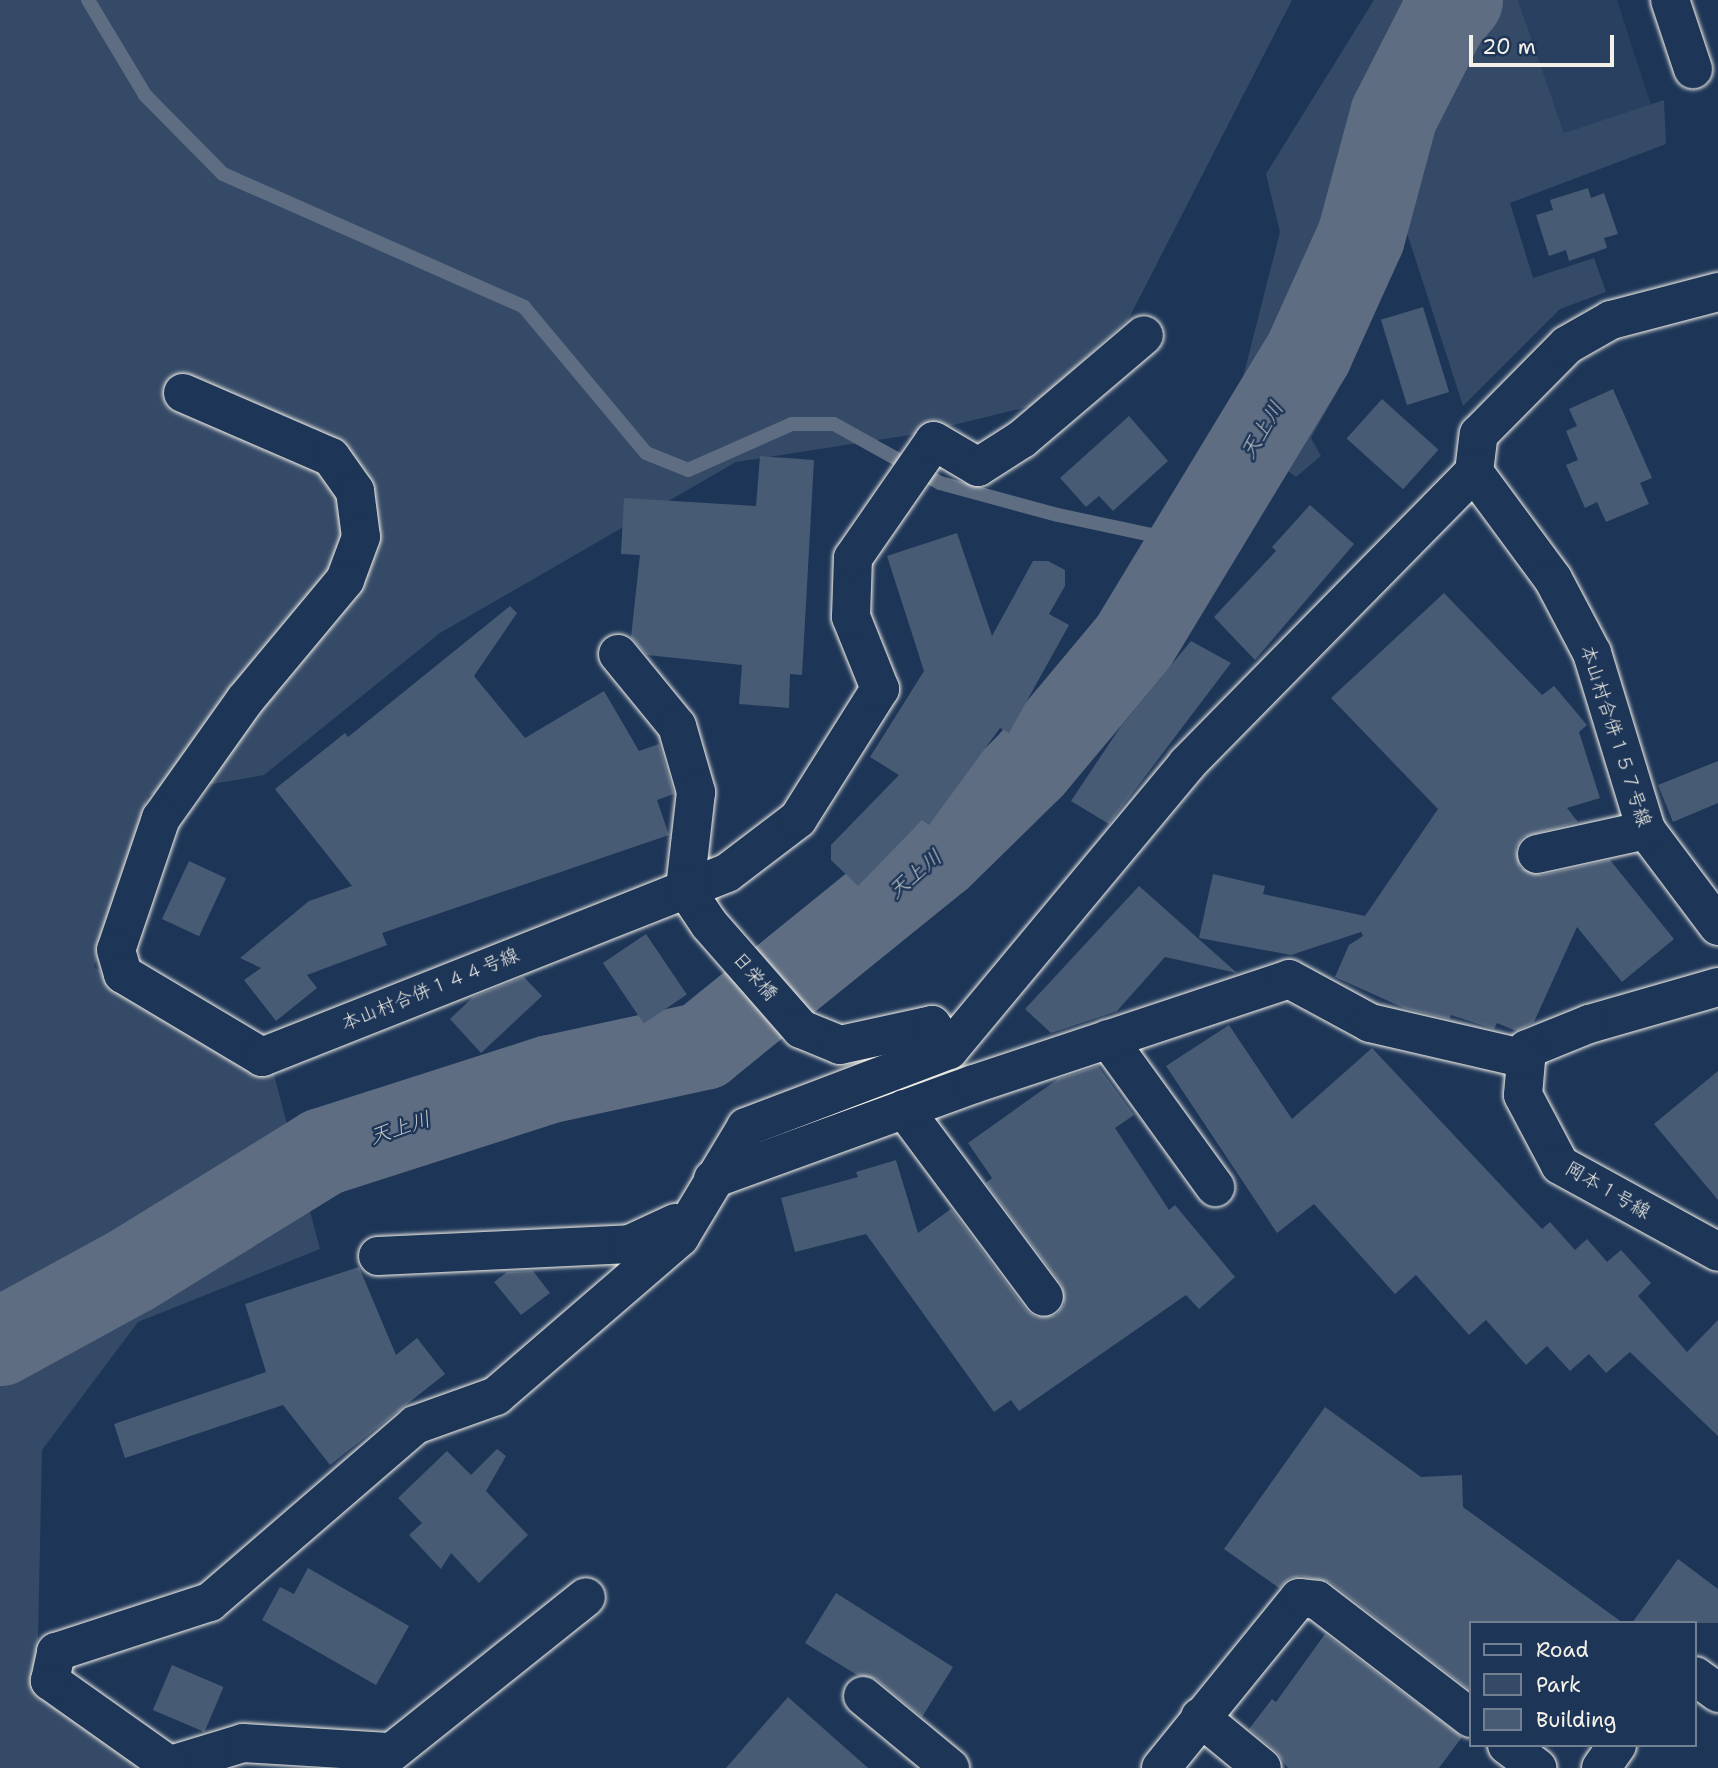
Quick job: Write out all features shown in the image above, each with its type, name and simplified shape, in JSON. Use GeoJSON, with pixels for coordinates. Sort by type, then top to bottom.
{"type":"FeatureCollection","features":[{"type":"Feature","properties":{"kind":"street"},"geometry":{"type":"LineString","coordinates":[[1670,0],[1693,69]]}},
{"type":"Feature","properties":{"kind":"street"},"geometry":{"type":"LineString","coordinates":[[586,1597],[392,1752],[243,1743],[172,1766],[50,1681],[56,1652],[210,1602],[415,1425],[496,1396],[680,1237],[746,1127],[949,1050],[1187,764],[1474,471],[1479,434],[1567,345],[1611,320],[1718,292]]}},
{"type":"Feature","properties":{"kind":"street","name":"本山村合併１４４号線"},"geometry":{"type":"LineString","coordinates":[[183,393],[331,457],[355,491],[361,537],[345,580],[245,700],[161,818],[116,950],[123,974],[262,1057],[727,873],[798,820],[880,689],[851,617],[853,558],[934,441],[978,467],[1022,439],[1144,335]]}},
{"type":"Feature","properties":{"kind":"street","name":"本山村合併１５７号線"},"geometry":{"type":"LineString","coordinates":[[1474,471],[1553,579],[1592,653],[1646,830],[1718,926]]}},
{"type":"Feature","properties":{"kind":"street"},"geometry":{"type":"LineString","coordinates":[[618,654],[677,726],[689,765],[696,792],[685,888]]}},
{"type":"Feature","properties":{"kind":"street"},"geometry":{"type":"LineString","coordinates":[[1537,854],[1646,830]]}},
{"type":"Feature","properties":{"kind":"street","name":"日栄橋"},"geometry":{"type":"LineString","coordinates":[[685,888],[709,924],[801,1029],[841,1045],[932,1025],[949,1050]]}},
{"type":"Feature","properties":{"kind":"street"},"geometry":{"type":"LineString","coordinates":[[713,1179],[904,1109],[1289,979],[1370,1023],[1526,1059],[1527,1049],[1588,1024],[1718,987]]}},
{"type":"Feature","properties":{"kind":"street"},"geometry":{"type":"LineString","coordinates":[[1108,1039],[1215,1187]]}},
{"type":"Feature","properties":{"kind":"street","name":"岡本１号線"},"geometry":{"type":"LineString","coordinates":[[1526,1059],[1523,1095],[1560,1165],[1718,1252]]}},
{"type":"Feature","properties":{"kind":"street"},"geometry":{"type":"LineString","coordinates":[[904,1109],[1044,1297]]}},
{"type":"Feature","properties":{"kind":"street"},"geometry":{"type":"LineString","coordinates":[[378,1256],[630,1244],[691,1216]]}},
{"type":"Feature","properties":{"kind":"street"},"geometry":{"type":"LineString","coordinates":[[1161,1768],[1299,1598],[1309,1598],[1470,1717]]}},
{"type":"Feature","properties":{"kind":"street"},"geometry":{"type":"LineString","coordinates":[[1697,1677],[1718,1693]]}},
{"type":"Feature","properties":{"kind":"street"},"geometry":{"type":"LineString","coordinates":[[863,1696],[950,1768]]}},
{"type":"Feature","properties":{"kind":"street"},"geometry":{"type":"LineString","coordinates":[[1200,1717],[1262,1768]]}},
{"type":"Feature","properties":{"kind":"street"},"geometry":{"type":"LineString","coordinates":[[1510,1747],[1536,1768]]}},
{"type":"Feature","properties":{"kind":"street"},"geometry":{"type":"LineString","coordinates":[[1601,1768],[1615,1747]]}},
{"type":"Feature","properties":{"kind":"shaded area"},"geometry":{"type":"Polygon","coordinates":[[[1518,0],[1617,0],[1651,105],[1564,133],[1518,0]]]}},
{"type":"Feature","properties":{"kind":"green space"},"geometry":{"type":"Polygon","coordinates":[[[0,0],[1292,0],[1128,320],[1031,406],[916,434],[736,462],[440,633],[264,775],[148,795],[94,967],[273,1071],[320,1249],[138,1322],[42,1450],[37,1686],[130,1756],[137,1768],[0,1768],[0,0]]]}},
{"type":"Feature","properties":{"kind":"green space"},"geometry":{"type":"Polygon","coordinates":[[[1374,0],[1518,0],[1564,133],[1664,100],[1666,144],[1510,203],[1533,278],[1594,258],[1606,292],[1560,309],[1463,406],[1407,233],[1332,343],[1338,390],[1311,438],[1321,456],[1296,477],[1230,428],[1280,232],[1266,174],[1374,0]]]}},
{"type":"Feature","properties":{"kind":"building"},"geometry":{"type":"Polygon","coordinates":[[[1588,188],[1591,198],[1604,193],[1618,234],[1604,238],[1607,248],[1569,261],[1566,250],[1549,256],[1536,215],[1553,210],[1550,200],[1588,188]]]}},
{"type":"Feature","properties":{"kind":"building"},"geometry":{"type":"Polygon","coordinates":[[[1423,307],[1449,392],[1407,405],[1381,320],[1423,307]]]}},
{"type":"Feature","properties":{"kind":"building"},"geometry":{"type":"Polygon","coordinates":[[[1613,389],[1652,478],[1640,483],[1649,504],[1606,522],[1597,502],[1585,508],[1566,465],[1578,460],[1566,431],[1577,426],[1569,409],[1613,389]]]}},
{"type":"Feature","properties":{"kind":"building"},"geometry":{"type":"Polygon","coordinates":[[[1382,399],[1438,450],[1403,489],[1347,438],[1382,399]]]}},
{"type":"Feature","properties":{"kind":"building"},"geometry":{"type":"Polygon","coordinates":[[[1129,416],[1168,461],[1113,511],[1099,496],[1086,507],[1060,478],[1129,416]]]}},
{"type":"Feature","properties":{"kind":"building"},"geometry":{"type":"Polygon","coordinates":[[[760,456],[814,460],[802,675],[790,674],[789,708],[739,704],[742,665],[647,655],[631,637],[640,555],[621,554],[624,498],[756,506],[760,456]]]}},
{"type":"Feature","properties":{"kind":"building"},"geometry":{"type":"Polygon","coordinates":[[[1310,505],[1354,544],[1255,660],[1214,617],[1276,551],[1272,547],[1310,505]]]}},
{"type":"Feature","properties":{"kind":"building"},"geometry":{"type":"Polygon","coordinates":[[[957,533],[992,636],[1033,561],[1048,561],[1065,570],[1065,586],[1049,614],[1069,625],[1009,733],[1000,728],[929,825],[922,820],[858,886],[831,860],[831,845],[899,775],[870,757],[924,671],[887,556],[957,533]]]}},
{"type":"Feature","properties":{"kind":"building"},"geometry":{"type":"Polygon","coordinates":[[[1444,593],[1542,695],[1554,686],[1587,725],[1579,732],[1600,798],[1567,808],[1578,822],[1523,837],[1516,848],[1520,868],[1542,875],[1610,860],[1674,939],[1622,982],[1577,927],[1534,1022],[1516,1031],[1497,1023],[1494,1029],[1451,1015],[1449,1019],[1404,1008],[1335,977],[1349,945],[1363,936],[1361,932],[1291,955],[1199,938],[1213,874],[1265,886],[1263,894],[1365,916],[1438,809],[1331,698],[1444,593]]]}},
{"type":"Feature","properties":{"kind":"building"},"geometry":{"type":"Polygon","coordinates":[[[510,606],[517,613],[474,676],[525,738],[604,691],[639,751],[659,744],[674,794],[657,800],[669,835],[382,933],[387,945],[307,975],[317,988],[276,1021],[244,980],[261,968],[240,958],[309,901],[352,886],[275,789],[345,733],[348,737],[510,606]]]}},
{"type":"Feature","properties":{"kind":"building"},"geometry":{"type":"Polygon","coordinates":[[[1191,641],[1231,663],[1109,824],[1071,801],[1121,726],[1191,641]]]}},
{"type":"Feature","properties":{"kind":"building"},"geometry":{"type":"Polygon","coordinates":[[[1718,761],[1718,803],[1673,822],[1658,785],[1718,761]]]}},
{"type":"Feature","properties":{"kind":"building"},"geometry":{"type":"Polygon","coordinates":[[[189,861],[226,878],[199,936],[162,919],[189,861]]]}},
{"type":"Feature","properties":{"kind":"building"},"geometry":{"type":"Polygon","coordinates":[[[1139,886],[1237,973],[1165,957],[1117,1011],[1051,1033],[1025,1009],[1139,886]]]}},
{"type":"Feature","properties":{"kind":"building"},"geometry":{"type":"Polygon","coordinates":[[[646,934],[687,995],[644,1024],[603,963],[646,934]]]}},
{"type":"Feature","properties":{"kind":"building"},"geometry":{"type":"Polygon","coordinates":[[[524,977],[542,996],[481,1053],[450,1019],[473,997],[524,977]]]}},
{"type":"Feature","properties":{"kind":"building"},"geometry":{"type":"Polygon","coordinates":[[[1229,1025],[1292,1119],[1372,1048],[1542,1229],[1550,1222],[1575,1250],[1587,1239],[1607,1262],[1621,1250],[1651,1283],[1638,1296],[1687,1352],[1718,1320],[1718,1436],[1630,1352],[1606,1373],[1589,1354],[1570,1371],[1547,1346],[1526,1365],[1486,1320],[1469,1335],[1416,1275],[1395,1294],[1314,1204],[1277,1233],[1166,1066],[1229,1025]]]}},
{"type":"Feature","properties":{"kind":"building"},"geometry":{"type":"Polygon","coordinates":[[[1098,1066],[1134,1115],[1115,1128],[1169,1210],[1175,1205],[1235,1277],[1199,1309],[1186,1295],[1019,1411],[1011,1400],[994,1412],[866,1234],[795,1252],[781,1198],[858,1177],[856,1172],[896,1160],[918,1233],[951,1209],[1027,1311],[1036,1317],[1056,1315],[1064,1305],[1062,1285],[986,1183],[992,1178],[968,1143],[1058,1079],[1098,1066]]]}},
{"type":"Feature","properties":{"kind":"building"},"geometry":{"type":"Polygon","coordinates":[[[1718,1071],[1718,1200],[1654,1124],[1718,1071]]]}},
{"type":"Feature","properties":{"kind":"building"},"geometry":{"type":"Polygon","coordinates":[[[359,1267],[396,1355],[417,1338],[445,1374],[330,1465],[283,1405],[125,1458],[114,1424],[266,1372],[245,1304],[359,1267]]]}},
{"type":"Feature","properties":{"kind":"building"},"geometry":{"type":"Polygon","coordinates":[[[533,1271],[550,1293],[521,1315],[494,1282],[507,1272],[533,1271]]]}},
{"type":"Feature","properties":{"kind":"building"},"geometry":{"type":"Polygon","coordinates":[[[1325,1407],[1421,1477],[1462,1475],[1463,1507],[1620,1621],[1470,1621],[1470,1690],[1330,1582],[1301,1576],[1290,1578],[1279,1588],[1224,1549],[1325,1407]]]}},
{"type":"Feature","properties":{"kind":"building"},"geometry":{"type":"Polygon","coordinates":[[[497,1449],[506,1456],[486,1491],[528,1535],[479,1583],[451,1553],[441,1569],[409,1535],[422,1523],[398,1498],[447,1451],[471,1475],[497,1449]]]}},
{"type":"Feature","properties":{"kind":"building"},"geometry":{"type":"Polygon","coordinates":[[[1678,1559],[1718,1589],[1718,1623],[1633,1621],[1678,1559]]]}},
{"type":"Feature","properties":{"kind":"building"},"geometry":{"type":"Polygon","coordinates":[[[308,1568],[409,1626],[376,1685],[262,1620],[280,1587],[294,1594],[308,1568]]]}},
{"type":"Feature","properties":{"kind":"building"},"geometry":{"type":"Polygon","coordinates":[[[836,1593],[953,1667],[922,1717],[876,1679],[857,1675],[805,1643],[836,1593]]]}},
{"type":"Feature","properties":{"kind":"building"},"geometry":{"type":"Polygon","coordinates":[[[1325,1634],[1462,1737],[1439,1768],[1288,1768],[1276,1751],[1249,1729],[1272,1699],[1276,1702],[1325,1634]]]}},
{"type":"Feature","properties":{"kind":"building"},"geometry":{"type":"Polygon","coordinates":[[[172,1665],[224,1687],[204,1732],[153,1710],[172,1665]]]}},
{"type":"Feature","properties":{"kind":"building"},"geometry":{"type":"Polygon","coordinates":[[[788,1697],[868,1768],[726,1768],[788,1697]]]}},
{"type":"Feature","properties":{"kind":"waterway"},"geometry":{"type":"LineString","coordinates":[[88,0],[145,95],[223,174],[524,307],[646,453],[688,470],[792,424],[834,424],[940,483],[1058,515],[1193,544]]}},
{"type":"Feature","properties":{"kind":"waterway","name":"天上川"},"geometry":{"type":"LineString","coordinates":[[0,1342],[132,1270],[323,1152],[551,1079],[703,1046],[939,855],[1030,766],[1133,643],[1309,352],[1361,237],[1394,115],[1443,19],[1459,0]]}}]}
